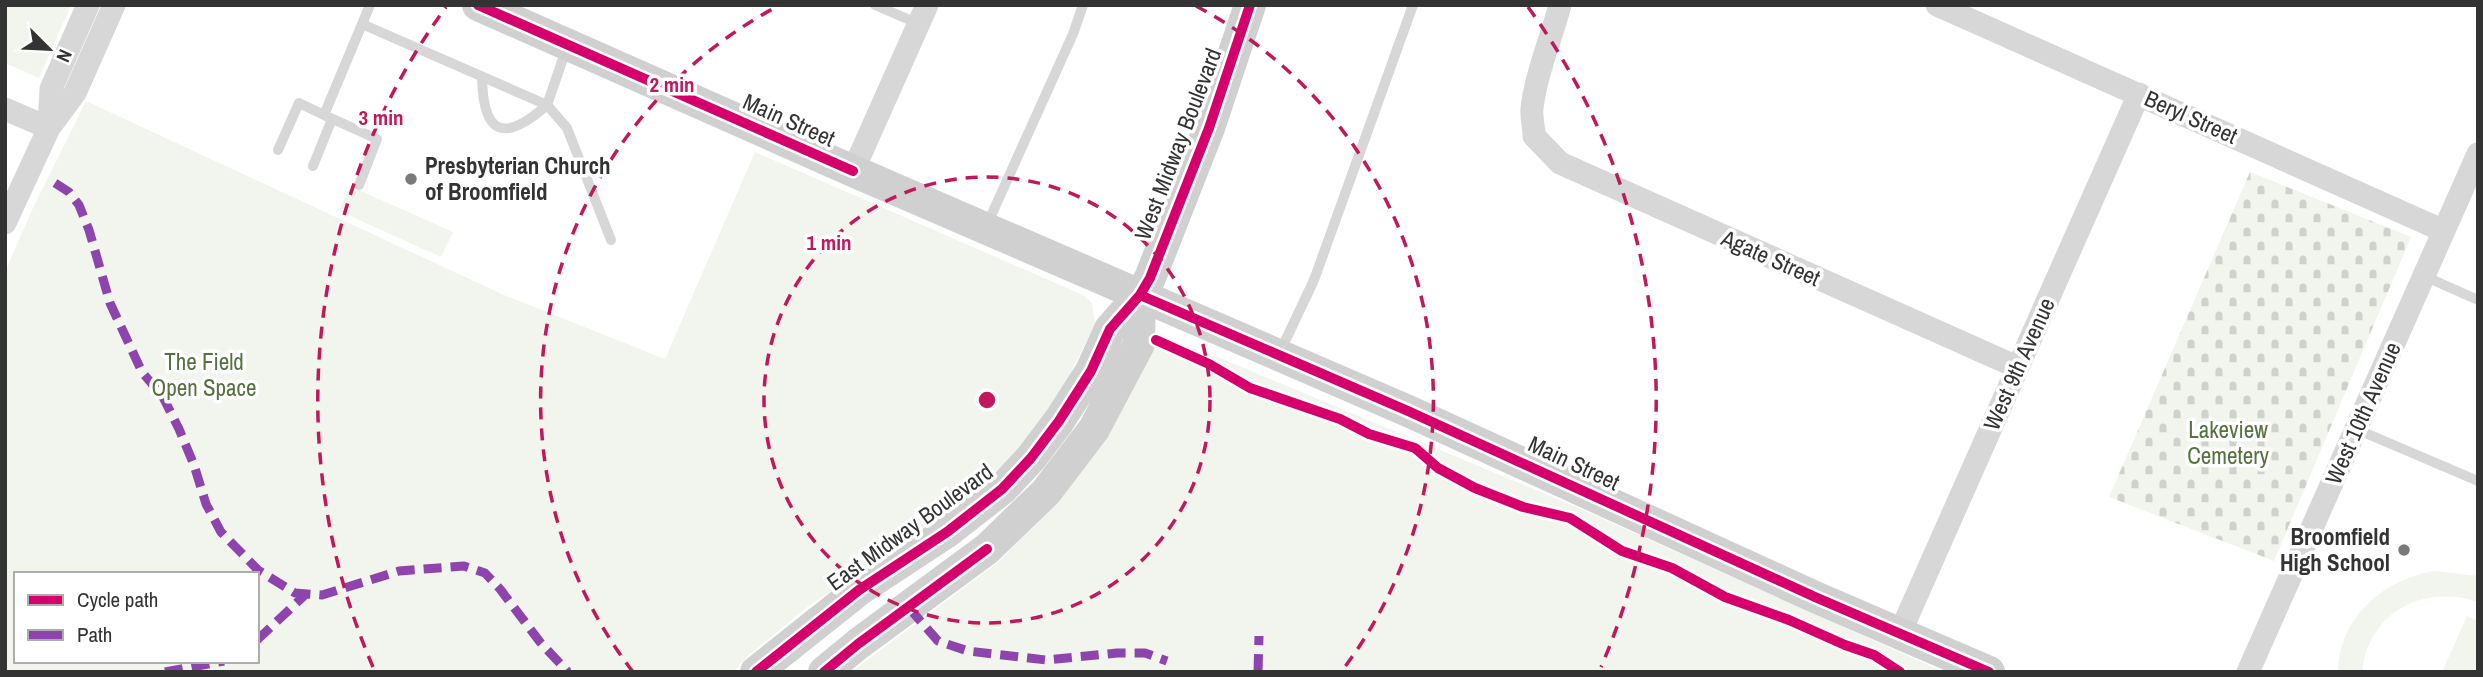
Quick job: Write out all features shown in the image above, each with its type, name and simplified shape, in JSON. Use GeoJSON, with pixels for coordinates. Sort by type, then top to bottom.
{"type":"FeatureCollection","features":[{"type":"Feature","properties":{"kind":"main road","name":"Main Street"},"geometry":{"type":"LineString","coordinates":[[478,5],[853,171],[1278,354],[1815,597],[1989,672]]}},
{"type":"Feature","properties":{"kind":"main road","name":"West Midway Boulevard"},"geometry":{"type":"LineString","coordinates":[[1140,295],[1167,237],[1209,128],[1250,5]]}},
{"type":"Feature","properties":{"kind":"main road","name":"East Midway Boulevard"},"geometry":{"type":"LineString","coordinates":[[756,672],[828,613],[947,532],[1002,489],[1031,458],[1059,421],[1091,370],[1110,329],[1140,295]]}},
{"type":"Feature","properties":{"kind":"main road"},"geometry":{"type":"LineString","coordinates":[[824,672],[987,549],[1046,492],[1094,429],[1139,344],[1140,295]]}},
{"type":"Feature","properties":{"kind":"street"},"geometry":{"type":"LineString","coordinates":[[49,128],[51,89],[88,5]]}},
{"type":"Feature","properties":{"kind":"street"},"geometry":{"type":"LineString","coordinates":[[5,223],[49,128],[75,93],[114,5]]}},
{"type":"Feature","properties":{"kind":"street","name":"Agate Street"},"geometry":{"type":"LineString","coordinates":[[1560,5],[1531,113],[1534,136],[1560,163],[2017,367]]}},
{"type":"Feature","properties":{"kind":"street","name":"Beryl Street"},"geometry":{"type":"LineString","coordinates":[[1937,5],[2444,230]]}},
{"type":"Feature","properties":{"kind":"street"},"geometry":{"type":"LineString","coordinates":[[853,171],[923,15]]}},
{"type":"Feature","properties":{"kind":"street","name":"West 9th Avenue"},"geometry":{"type":"LineString","coordinates":[[1900,633],[2139,94]]}},
{"type":"Feature","properties":{"kind":"street"},"geometry":{"type":"LineString","coordinates":[[5,109],[49,128]]}},
{"type":"Feature","properties":{"kind":"street","name":"West 10th Avenue"},"geometry":{"type":"LineString","coordinates":[[2248,672],[2478,154]]}},
{"type":"Feature","properties":{"kind":"lane"},"geometry":{"type":"LineString","coordinates":[[313,166],[328,117],[370,5]]}},
{"type":"Feature","properties":{"kind":"lane"},"geometry":{"type":"LineString","coordinates":[[875,5],[923,15]]}},
{"type":"Feature","properties":{"kind":"lane"},"geometry":{"type":"LineString","coordinates":[[985,228],[1073,34],[1083,5]]}},
{"type":"Feature","properties":{"kind":"lane"},"geometry":{"type":"LineString","coordinates":[[1278,354],[1314,280],[1413,5]]}},
{"type":"Feature","properties":{"kind":"lane"},"geometry":{"type":"LineString","coordinates":[[362,24],[547,105],[568,128],[611,240]]}},
{"type":"Feature","properties":{"kind":"lane"},"geometry":{"type":"LineString","coordinates":[[482,76],[482,101],[492,123],[507,129],[516,128],[529,121],[547,105],[568,45]]}},
{"type":"Feature","properties":{"kind":"lane"},"geometry":{"type":"LineString","coordinates":[[278,150],[299,103],[377,139],[359,185]]}},
{"type":"Feature","properties":{"kind":"lane"},"geometry":{"type":"LineString","coordinates":[[2424,276],[2478,300]]}},
{"type":"Feature","properties":{"kind":"lane"},"geometry":{"type":"LineString","coordinates":[[2356,429],[2478,481]]}},
{"type":"Feature","properties":{"kind":"green space"},"geometry":{"type":"Polygon","coordinates":[[[5,5],[71,5],[39,78],[5,63],[5,5]]]}},
{"type":"Feature","properties":{"kind":"green space","name":"The Field Open Space"},"geometry":{"type":"Polygon","coordinates":[[[86,101],[504,295],[665,359],[755,152],[1083,295],[1092,303],[1095,324],[1059,396],[1012,456],[945,518],[806,608],[749,655],[733,672],[5,672],[5,272],[32,210],[86,101]]]}},
{"type":"Feature","properties":{"kind":"green space","name":"Lakeview Cemetery"},"geometry":{"type":"Polygon","coordinates":[[[2250,172],[2411,237],[2274,561],[2109,497],[2250,172]]]}},
{"type":"Feature","properties":{"kind":"green space"},"geometry":{"type":"Polygon","coordinates":[[[350,186],[453,232],[441,257],[339,211],[350,186]]]}},
{"type":"Feature","properties":{"kind":"green space"},"geometry":{"type":"Polygon","coordinates":[[[1154,335],[1220,358],[1572,505],[1944,672],[851,672],[997,563],[1056,503],[1154,335]]]}},
{"type":"Feature","properties":{"kind":"green space"},"geometry":{"type":"Polygon","coordinates":[[[2435,571],[2478,576],[2478,602],[2458,597],[2438,597],[2419,600],[2402,608],[2387,619],[2375,633],[2366,651],[2362,672],[2338,672],[2340,652],[2346,634],[2368,604],[2398,582],[2435,571]]]}},
{"type":"Feature","properties":{"kind":"green space"},"geometry":{"type":"Polygon","coordinates":[[[2467,616],[2478,621],[2478,672],[2442,672],[2467,616]]]}},
{"type":"Feature","properties":{"kind":"marked path"},"geometry":{"type":"LineString","coordinates":[[55,183],[69,192],[79,205],[110,303],[142,372],[163,397],[179,429],[206,504],[221,532],[258,570],[295,593],[322,595],[399,571],[464,566],[485,573],[540,642],[568,672]]}},
{"type":"Feature","properties":{"kind":"marked path"},"geometry":{"type":"LineString","coordinates":[[259,638],[306,594]]}},
{"type":"Feature","properties":{"kind":"marked path"},"geometry":{"type":"LineString","coordinates":[[909,608],[938,641],[968,651],[1046,660],[1145,653],[1167,661]]}},
{"type":"Feature","properties":{"kind":"marked path"},"geometry":{"type":"LineString","coordinates":[[1258,672],[1259,636]]}},
{"type":"Feature","properties":{"kind":"marked path"},"geometry":{"type":"LineString","coordinates":[[165,672],[213,663]]}},
{"type":"Feature","properties":{"kind":"cycle path"},"geometry":{"type":"LineString","coordinates":[[478,5],[853,171]]}},
{"type":"Feature","properties":{"kind":"cycle path"},"geometry":{"type":"LineString","coordinates":[[756,672],[859,590],[947,532],[1002,489],[1031,458],[1059,421],[1091,371],[1110,329],[1140,295],[1150,278],[1209,128],[1250,5]]}},
{"type":"Feature","properties":{"kind":"cycle path"},"geometry":{"type":"LineString","coordinates":[[1140,295],[1408,411],[1815,597],[1989,672]]}},
{"type":"Feature","properties":{"kind":"cycle path"},"geometry":{"type":"LineString","coordinates":[[1156,340],[1209,364],[1250,388],[1340,419],[1369,434],[1415,448],[1438,468],[1475,488],[1523,507],[1570,518],[1622,551],[1672,568],[1725,597],[1874,655],[1900,672]]}},
{"type":"Feature","properties":{"kind":"cycle path"},"geometry":{"type":"LineString","coordinates":[[824,672],[987,549]]}},
{"type":"Feature","properties":{"kind":"place","name":"Presbyterian Church of Broomfield"},"geometry":{"type":"Point","coordinates":[411,179]}},
{"type":"Feature","properties":{"kind":"place","name":"Broomfield High School"},"geometry":{"type":"Point","coordinates":[2404,550]}}]}
